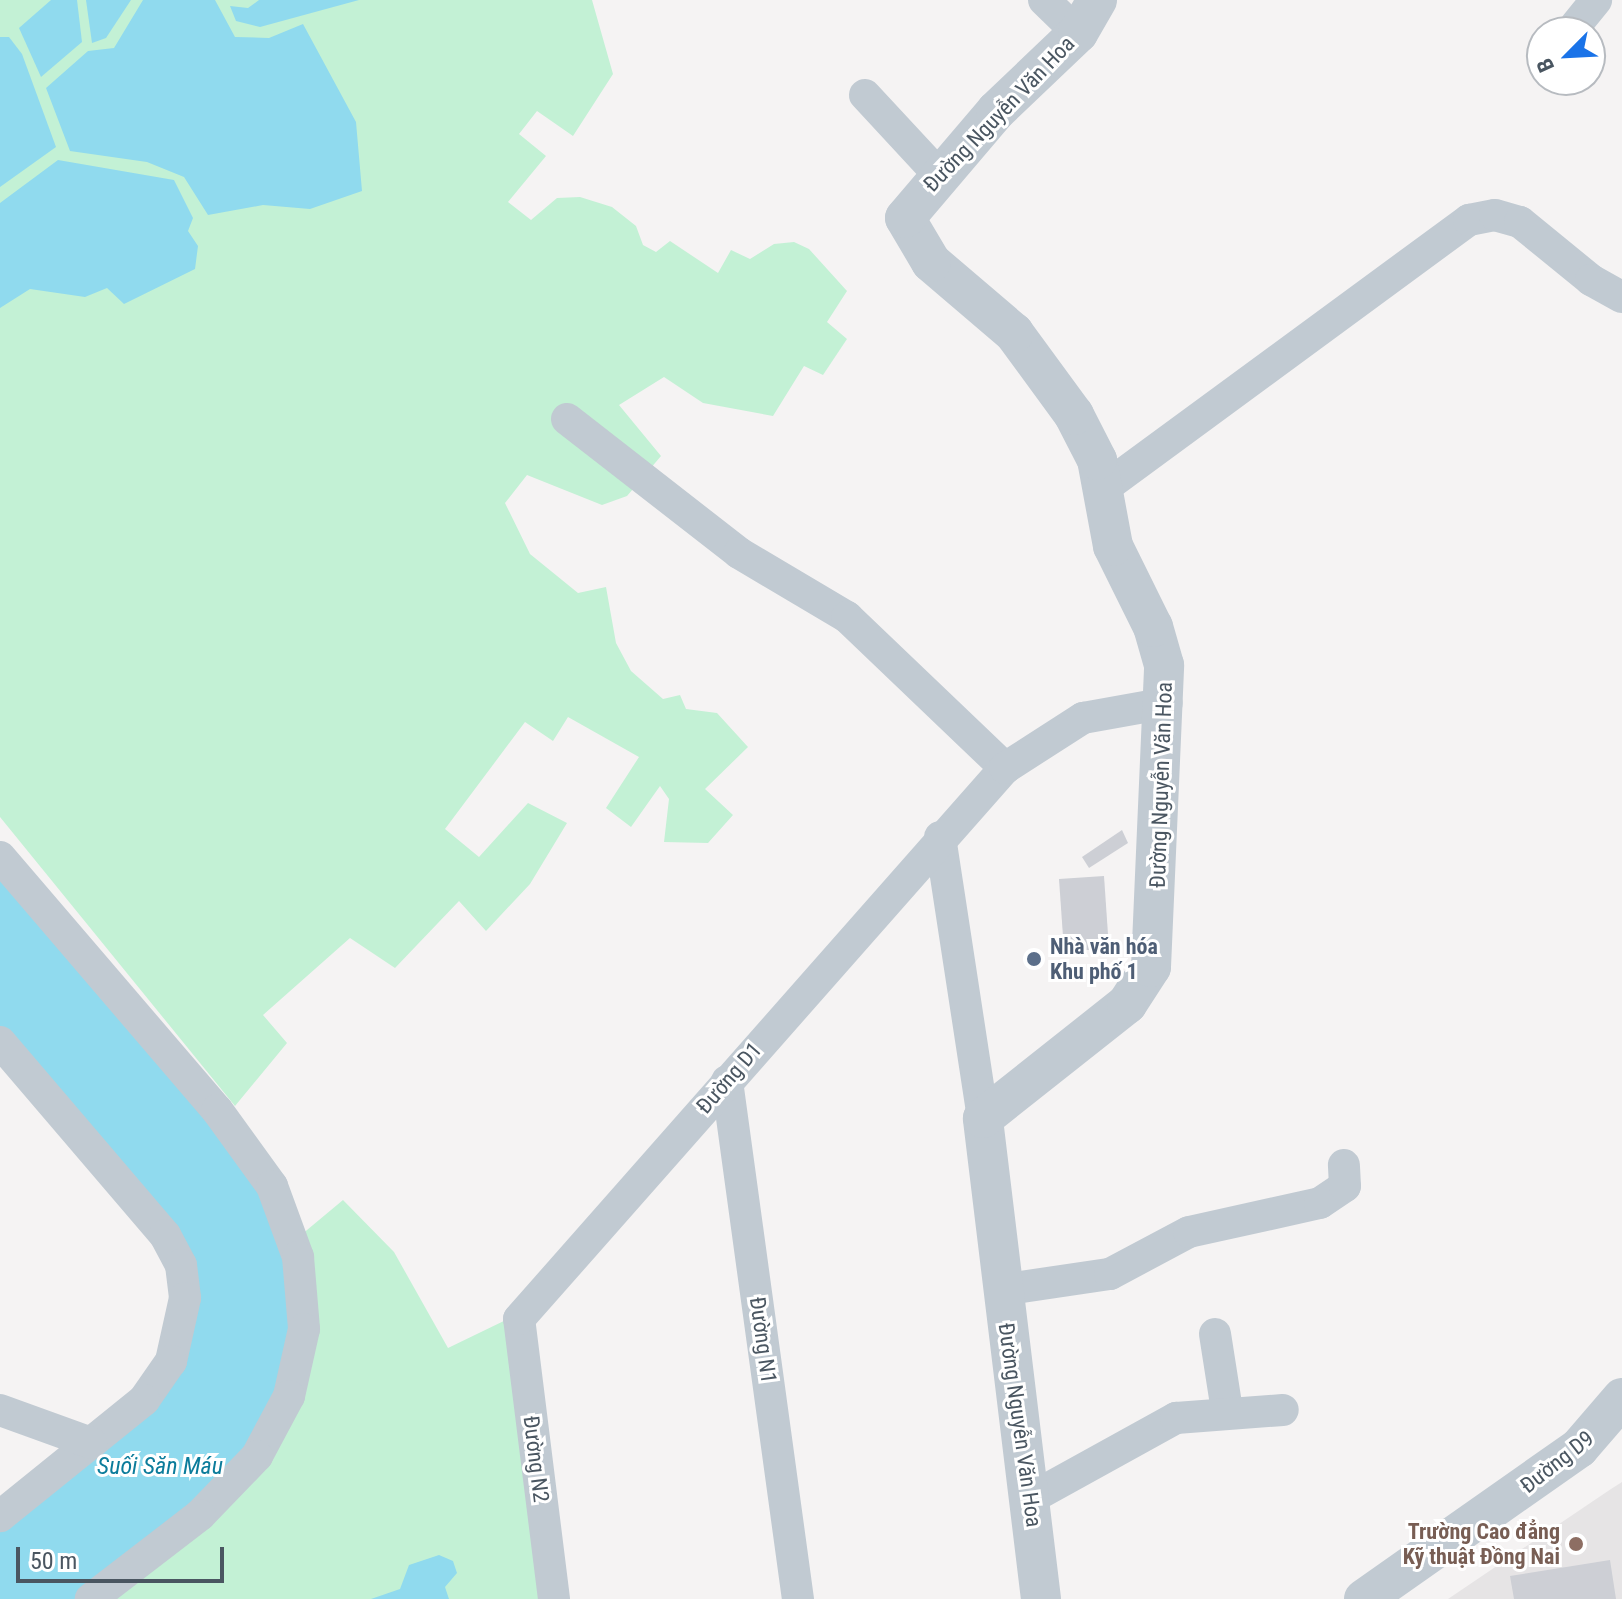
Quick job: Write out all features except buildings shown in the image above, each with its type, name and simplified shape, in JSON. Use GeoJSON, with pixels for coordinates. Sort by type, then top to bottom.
{"type":"FeatureCollection","features":[{"type":"Feature","properties":{"kind":"street"},"geometry":{"type":"LineString","coordinates":[[1044,0],[1087,17]]}},
{"type":"Feature","properties":{"kind":"street"},"geometry":{"type":"LineString","coordinates":[[1583,16],[1596,0]]}},
{"type":"Feature","properties":{"kind":"street","name":"Đường Nguyễn Văn Hoa"},"geometry":{"type":"LineString","coordinates":[[1041,1599],[1031,1498],[1001,1290],[983,1118],[1127,1004],[1151,967],[1167,703],[1160,646],[1113,546],[1104,488],[1091,447],[1040,367],[1014,333],[912,239],[905,218],[939,175],[1087,17]]}},
{"type":"Feature","properties":{"kind":"street"},"geometry":{"type":"LineString","coordinates":[[865,95],[939,175]]}},
{"type":"Feature","properties":{"kind":"street"},"geometry":{"type":"LineString","coordinates":[[1104,488],[1469,220],[1495,215],[1520,222],[1591,280],[1622,297]]}},
{"type":"Feature","properties":{"kind":"street"},"geometry":{"type":"LineString","coordinates":[[567,419],[739,553],[847,617],[1005,768]]}},
{"type":"Feature","properties":{"kind":"street","name":"Đường D1"},"geometry":{"type":"LineString","coordinates":[[519,1319],[940,837],[1005,768],[1083,718],[1167,703]]}},
{"type":"Feature","properties":{"kind":"street"},"geometry":{"type":"LineString","coordinates":[[940,837],[983,1118]]}},
{"type":"Feature","properties":{"kind":"street"},"geometry":{"type":"LineString","coordinates":[[0,857],[217,1110],[272,1186],[298,1257],[304,1329],[289,1396],[257,1456],[200,1515],[91,1599]]}},
{"type":"Feature","properties":{"kind":"street"},"geometry":{"type":"LineString","coordinates":[[0,1042],[165,1235],[181,1265],[185,1298],[171,1361],[144,1400],[0,1516]]}},
{"type":"Feature","properties":{"kind":"street","name":"Đường N1"},"geometry":{"type":"LineString","coordinates":[[727,1081],[798,1599]]}},
{"type":"Feature","properties":{"kind":"street"},"geometry":{"type":"LineString","coordinates":[[1001,1290],[1110,1274],[1189,1232],[1320,1203],[1345,1186],[1344,1165]]}},
{"type":"Feature","properties":{"kind":"street","name":"Đường N2"},"geometry":{"type":"LineString","coordinates":[[519,1319],[554,1599]]}},
{"type":"Feature","properties":{"kind":"street"},"geometry":{"type":"LineString","coordinates":[[1215,1334],[1227,1411]]}},
{"type":"Feature","properties":{"kind":"street","name":"Đường D9"},"geometry":{"type":"LineString","coordinates":[[1364,1599],[1568,1457],[1622,1398]]}},
{"type":"Feature","properties":{"kind":"street"},"geometry":{"type":"LineString","coordinates":[[0,1410],[91,1443]]}},
{"type":"Feature","properties":{"kind":"street"},"geometry":{"type":"LineString","coordinates":[[1031,1498],[1152,1426],[1227,1411],[1283,1410]]}},
{"type":"Feature","properties":{"kind":"shaded area","name":"Trường Cao đẳng Kỹ thuật Đồng Nai"},"geometry":{"type":"Polygon","coordinates":[[[1622,1482],[1622,1599],[1448,1599],[1611,1489],[1622,1482]]]}},
{"type":"Feature","properties":{"kind":"green space"},"geometry":{"type":"Polygon","coordinates":[[[0,0],[592,0],[613,74],[573,136],[537,111],[519,134],[546,156],[508,202],[531,220],[557,198],[580,197],[612,207],[636,226],[643,245],[656,252],[670,241],[718,273],[731,250],[750,259],[774,244],[794,242],[809,249],[847,291],[827,322],[847,339],[823,375],[804,366],[773,416],[703,403],[664,377],[619,405],[661,456],[627,496],[602,505],[527,475],[505,503],[530,554],[578,593],[606,587],[616,643],[631,671],[663,699],[680,695],[686,709],[717,713],[748,747],[705,789],[733,815],[708,843],[664,842],[669,799],[660,786],[631,827],[606,808],[639,757],[568,717],[553,741],[525,722],[445,829],[479,857],[528,803],[567,823],[530,884],[486,931],[459,901],[395,968],[350,938],[263,1015],[287,1043],[235,1106],[0,817],[0,0]]]}},
{"type":"Feature","properties":{"kind":"green space"},"geometry":{"type":"Polygon","coordinates":[[[343,1200],[394,1252],[448,1348],[512,1317],[548,1599],[108,1599],[301,1235],[343,1200]]]}},
{"type":"Feature","properties":{"kind":"water"},"geometry":{"type":"Polygon","coordinates":[[[51,0],[77,0],[82,42],[41,77],[19,28],[51,0]]]}},
{"type":"Feature","properties":{"kind":"water"},"geometry":{"type":"Polygon","coordinates":[[[86,0],[131,0],[106,38],[92,43],[86,0]]]}},
{"type":"Feature","properties":{"kind":"water"},"geometry":{"type":"Polygon","coordinates":[[[143,0],[215,0],[235,37],[269,38],[303,24],[356,122],[362,191],[310,209],[263,205],[208,215],[184,177],[147,162],[70,151],[46,88],[88,51],[114,48],[143,0]]]}},
{"type":"Feature","properties":{"kind":"water"},"geometry":{"type":"Polygon","coordinates":[[[259,0],[359,0],[260,27],[236,21],[230,6],[248,8],[259,0]]]}},
{"type":"Feature","properties":{"kind":"water"},"geometry":{"type":"Polygon","coordinates":[[[0,37],[9,37],[22,54],[56,147],[0,187],[0,37]]]}},
{"type":"Feature","properties":{"kind":"water"},"geometry":{"type":"Polygon","coordinates":[[[58,160],[174,180],[193,218],[188,231],[198,246],[195,269],[124,304],[107,288],[85,297],[30,289],[0,308],[0,203],[58,160]]]}},
{"type":"Feature","properties":{"kind":"water","name":"Suối Săn Máu"},"geometry":{"type":"Polygon","coordinates":[[[0,872],[263,1189],[289,1258],[295,1327],[281,1391],[250,1450],[195,1507],[75,1599],[0,1599],[0,1528],[152,1406],[195,1299],[0,1027],[0,872]]]}},
{"type":"Feature","properties":{"kind":"water"},"geometry":{"type":"Polygon","coordinates":[[[439,1555],[453,1561],[457,1573],[445,1587],[449,1599],[371,1599],[400,1589],[409,1565],[439,1555]]]}},
{"type":"Feature","properties":{"kind":"place","name":"Nhà văn hóa Khu phố 1"},"geometry":{"type":"Point","coordinates":[1034,959]}},
{"type":"Feature","properties":{"kind":"place","name":"Trường Cao đẳng Kỹ thuật Đồng Nai"},"geometry":{"type":"Point","coordinates":[1576,1544]}}]}
